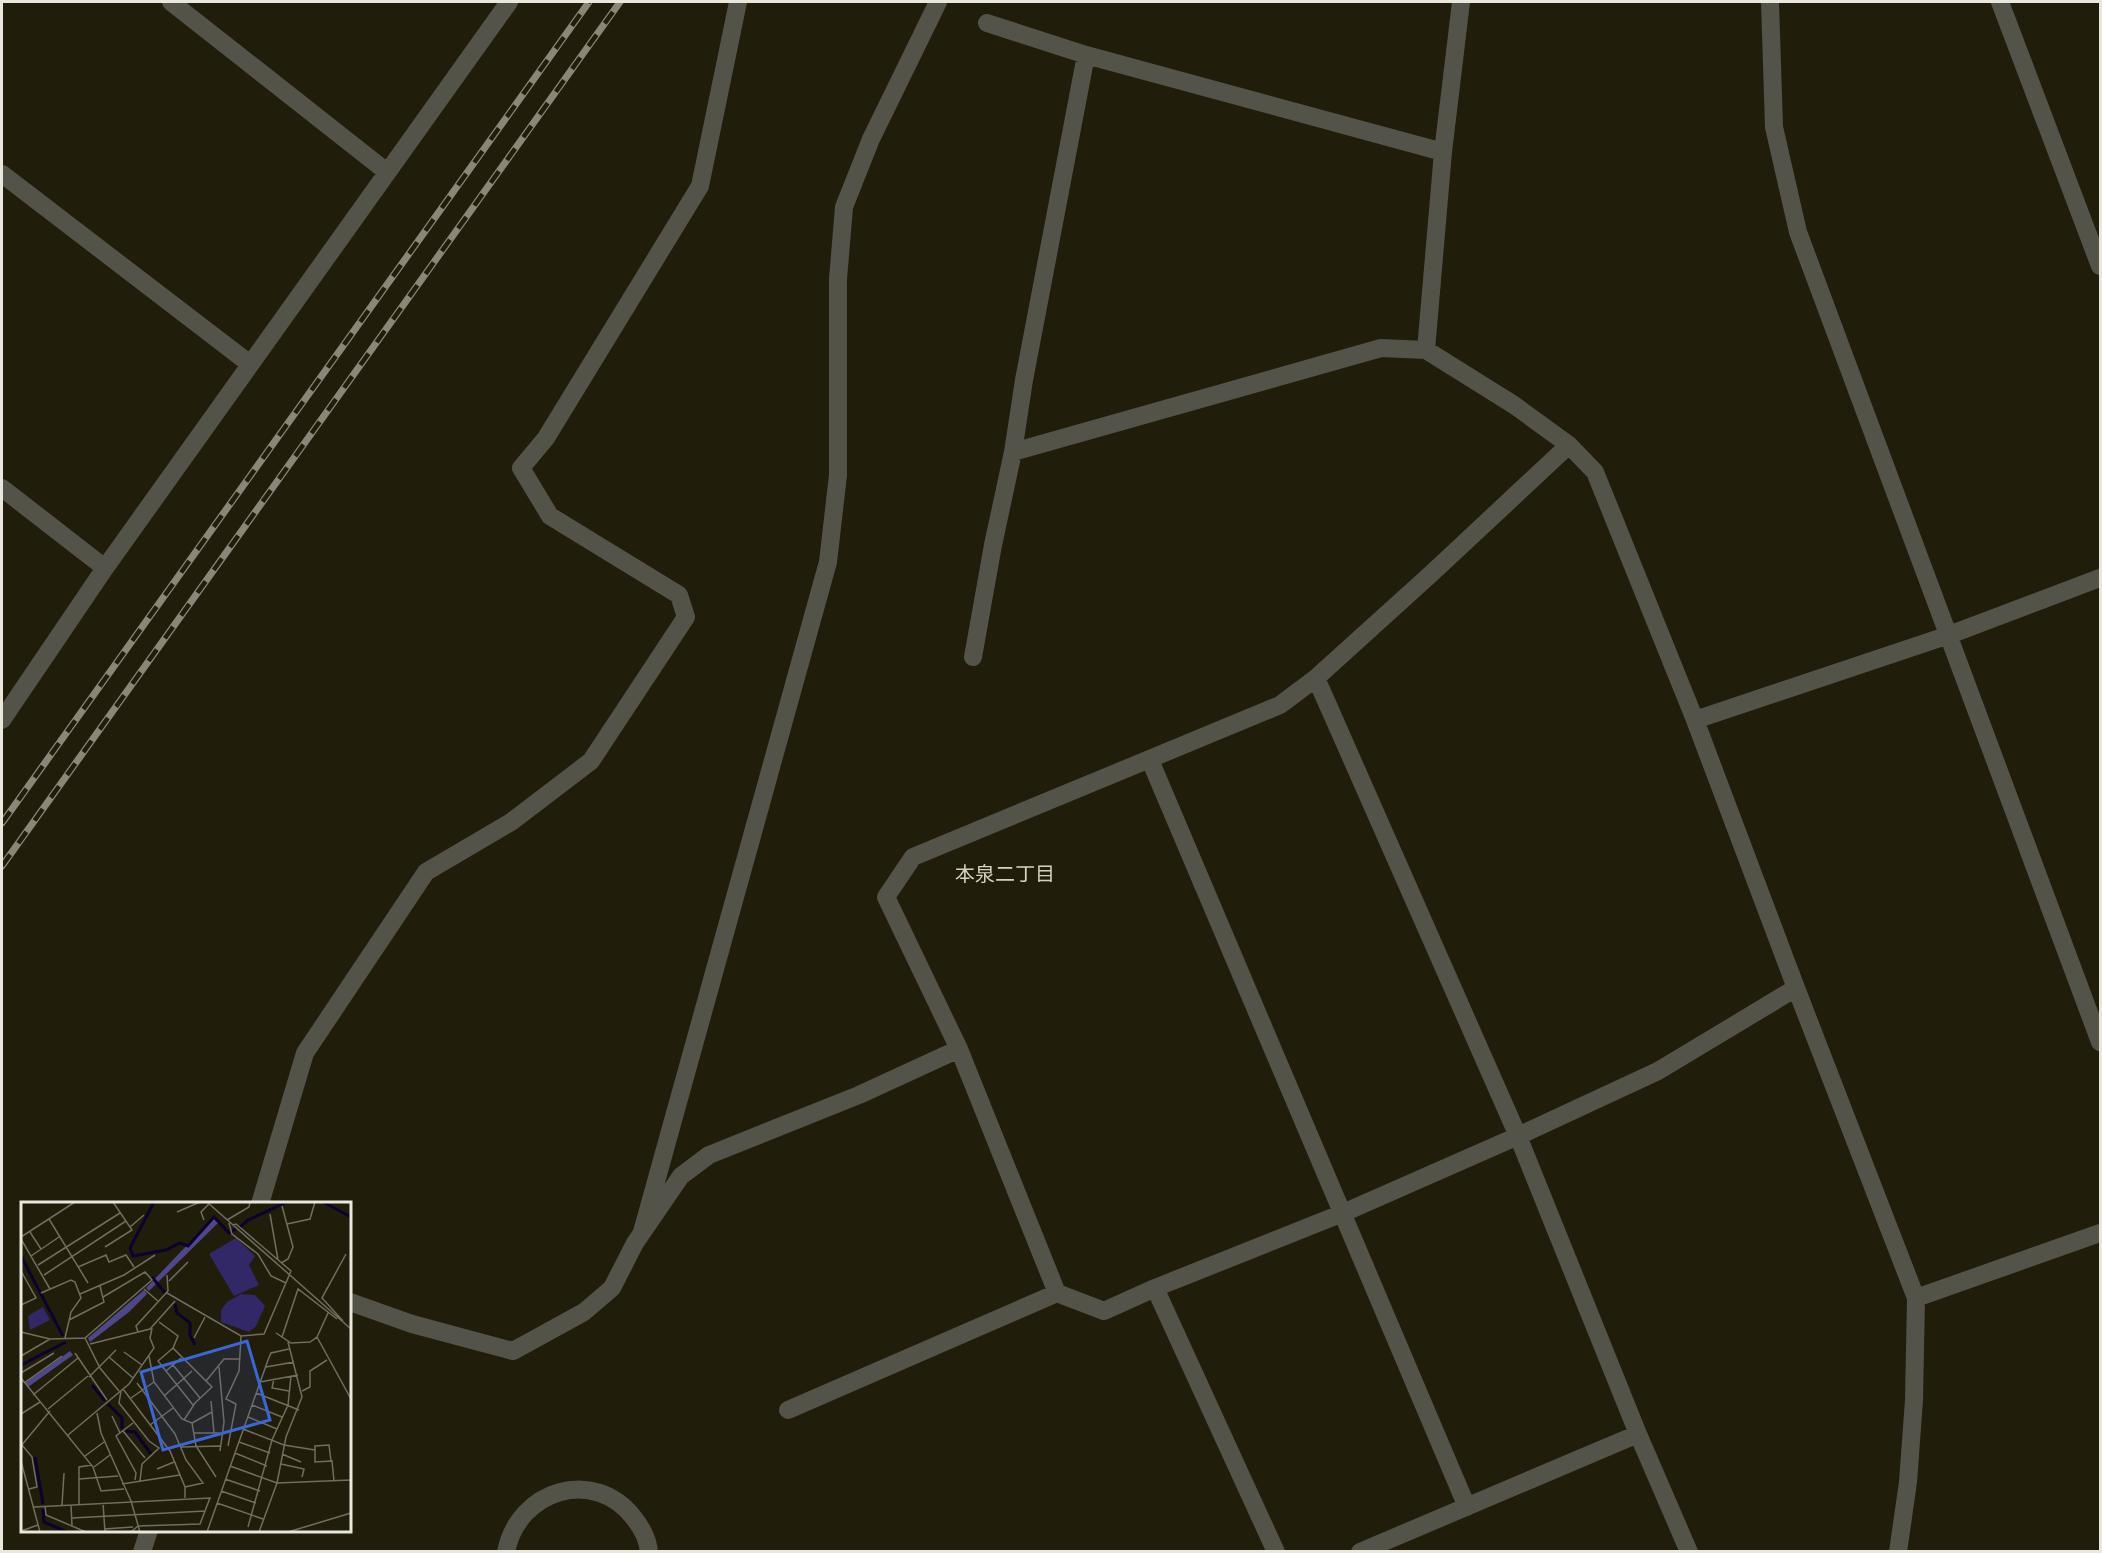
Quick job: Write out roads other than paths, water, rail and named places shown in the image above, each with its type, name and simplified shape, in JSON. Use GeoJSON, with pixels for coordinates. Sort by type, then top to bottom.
{"type":"FeatureCollection","features":[{"type":"Feature","properties":{"kind":"street"},"geometry":{"type":"LineString","coordinates":[[171,2],[387,172]]}},
{"type":"Feature","properties":{"kind":"street"},"geometry":{"type":"LineString","coordinates":[[2,720],[105,567],[509,2]]}},
{"type":"Feature","properties":{"kind":"street"},"geometry":{"type":"LineString","coordinates":[[260,1202],[306,1053],[426,872],[511,822],[591,760],[686,617],[679,596],[550,516],[521,468],[546,438],[700,186],[738,2]]}},
{"type":"Feature","properties":{"kind":"street"},"geometry":{"type":"LineString","coordinates":[[642,1232],[828,562],[838,475],[838,279],[844,207],[870,139],[938,2]]}},
{"type":"Feature","properties":{"kind":"street"},"geometry":{"type":"LineString","coordinates":[[1426,350],[1443,152],[1461,2]]}},
{"type":"Feature","properties":{"kind":"street"},"geometry":{"type":"LineString","coordinates":[[1770,2],[1774,128],[1798,232],[2100,1042]]}},
{"type":"Feature","properties":{"kind":"street"},"geometry":{"type":"LineString","coordinates":[[2000,2],[2100,266]]}},
{"type":"Feature","properties":{"kind":"street"},"geometry":{"type":"LineString","coordinates":[[987,23],[1086,55],[1443,152]]}},
{"type":"Feature","properties":{"kind":"street"},"geometry":{"type":"LineString","coordinates":[[973,657],[1086,55]]}},
{"type":"Feature","properties":{"kind":"street"},"geometry":{"type":"LineString","coordinates":[[2,174],[250,364]]}},
{"type":"Feature","properties":{"kind":"street"},"geometry":{"type":"LineString","coordinates":[[1013,452],[1381,348],[1426,350],[1514,405],[1569,445],[1595,472],[1695,720],[1916,1298],[1912,1435],[1898,1551]]}},
{"type":"Feature","properties":{"kind":"street"},"geometry":{"type":"LineString","coordinates":[[1057,1293],[959,1049],[886,897],[913,857],[1280,705],[1316,678],[1569,445]]}},
{"type":"Feature","properties":{"kind":"street"},"geometry":{"type":"LineString","coordinates":[[2,488],[105,567]]}},
{"type":"Feature","properties":{"kind":"street"},"geometry":{"type":"LineString","coordinates":[[1695,720],[1949,635],[2100,578]]}},
{"type":"Feature","properties":{"kind":"street"},"geometry":{"type":"LineString","coordinates":[[1316,678],[1518,1136],[1638,1434],[1689,1551]]}},
{"type":"Feature","properties":{"kind":"street"},"geometry":{"type":"LineString","coordinates":[[1150,760],[1467,1506]]}},
{"type":"Feature","properties":{"kind":"street"},"geometry":{"type":"LineString","coordinates":[[788,1410],[1057,1293],[1104,1311],[1155,1288],[1343,1213],[1658,1071],[1796,988]]}},
{"type":"Feature","properties":{"kind":"street"},"geometry":{"type":"LineString","coordinates":[[351,1302],[412,1324],[513,1351],[584,1312],[612,1288],[642,1232],[681,1176],[709,1155],[859,1095],[959,1049]]}},
{"type":"Feature","properties":{"kind":"street"},"geometry":{"type":"LineString","coordinates":[[1916,1298],[2100,1233]]}},
{"type":"Feature","properties":{"kind":"street"},"geometry":{"type":"LineString","coordinates":[[1155,1288],[1276,1551]]}},
{"type":"Feature","properties":{"kind":"street"},"geometry":{"type":"LineString","coordinates":[[1360,1551],[1638,1434]]}},
{"type":"Feature","properties":{"kind":"street"},"geometry":{"type":"LineString","coordinates":[[506,1551],[508,1538],[518,1520],[532,1505],[550,1495],[571,1490],[592,1491],[611,1498],[628,1511],[641,1527],[649,1551]]}},
{"type":"Feature","properties":{"kind":"street"},"geometry":{"type":"LineString","coordinates":[[142,1551],[148,1532]]}},
{"type":"Feature","properties":{"kind":"railway"},"geometry":{"type":"LineString","coordinates":[[2,823],[589,2]]}},
{"type":"Feature","properties":{"kind":"railway"},"geometry":{"type":"LineString","coordinates":[[2,866],[620,2]]}},
{"type":"Feature","properties":{"kind":"district","name":"本泉二丁目"},"geometry":{"type":"Point","coordinates":[1005,874]}}]}
